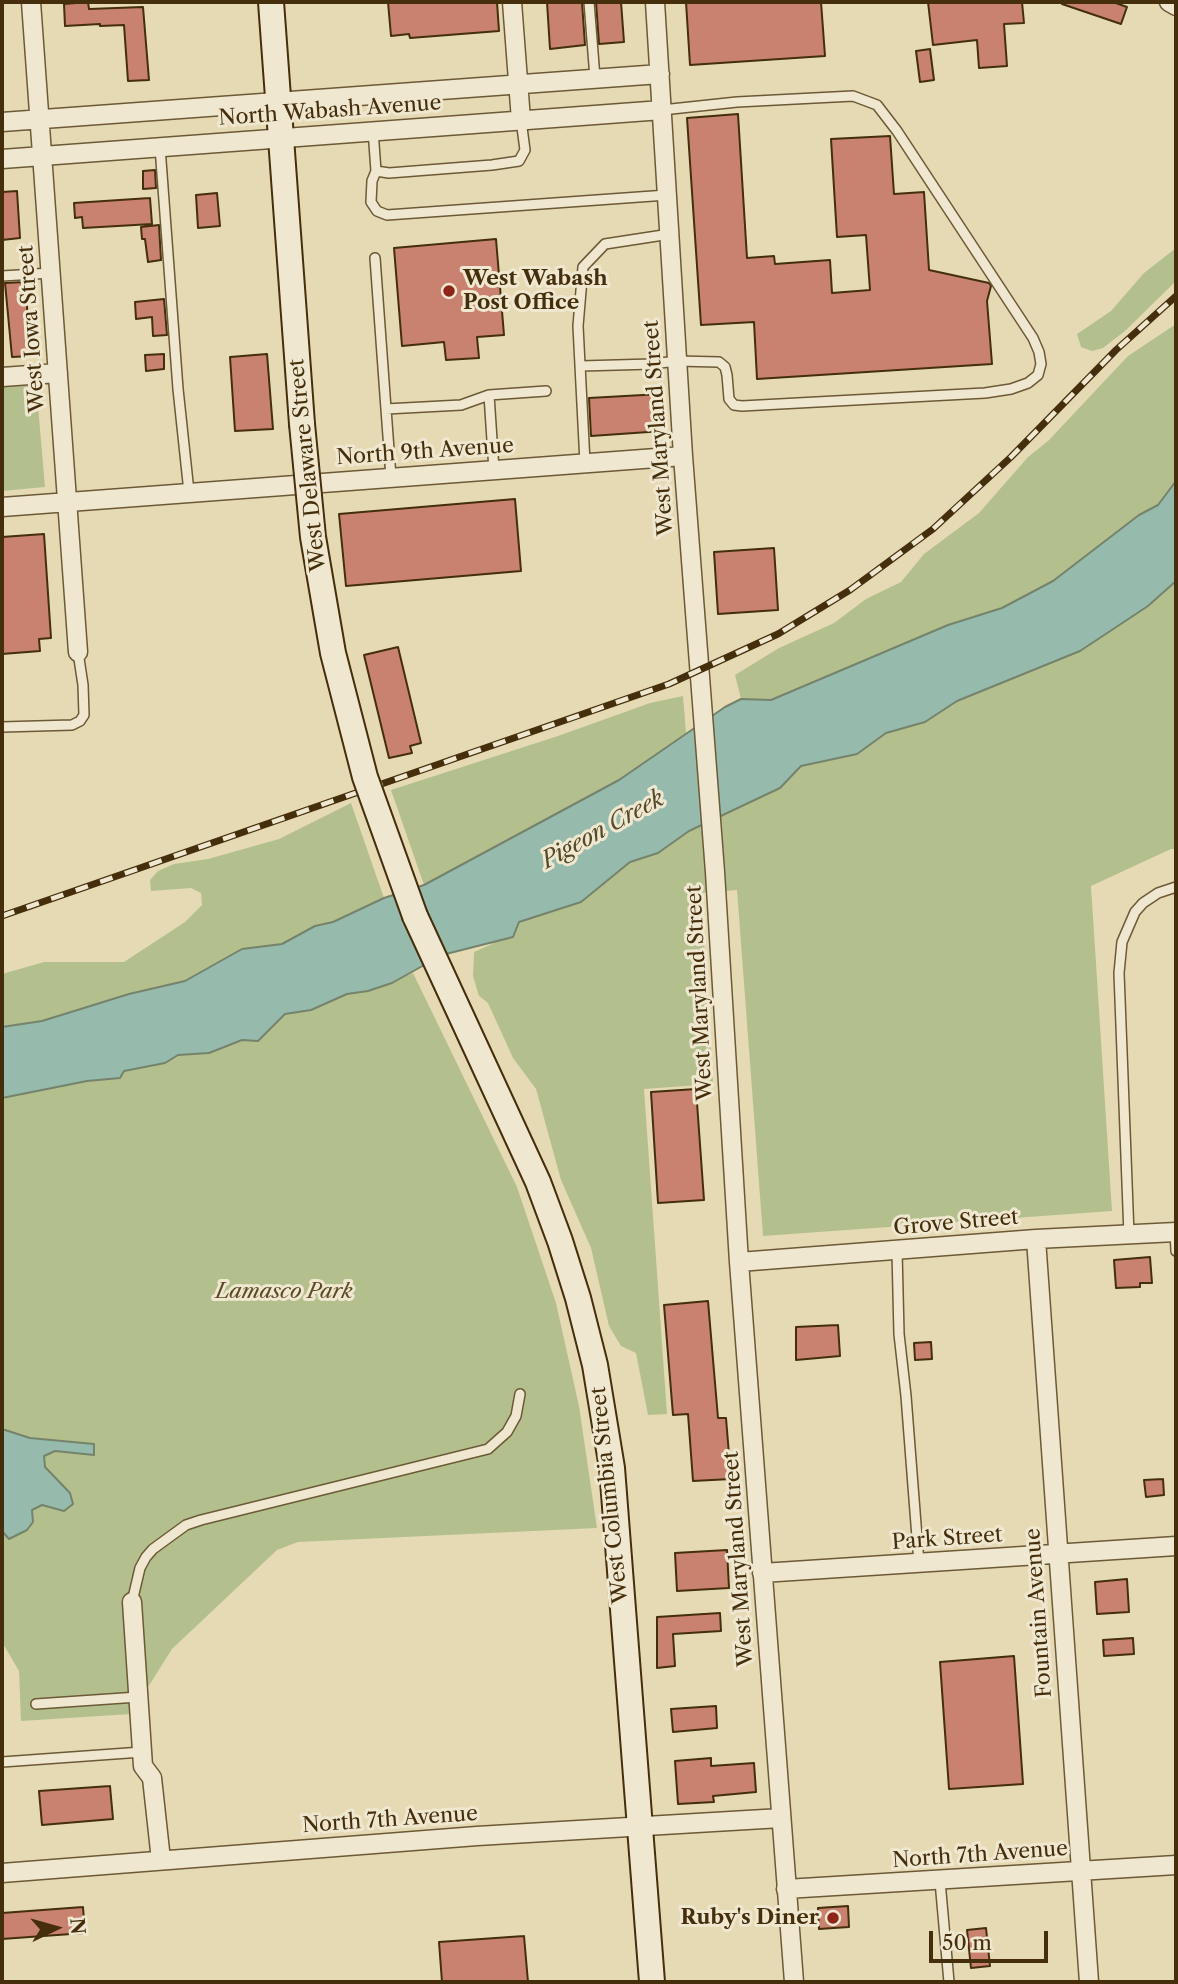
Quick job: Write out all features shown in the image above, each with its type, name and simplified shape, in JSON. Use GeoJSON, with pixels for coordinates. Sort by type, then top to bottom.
{"type":"FeatureCollection","features":[{"type":"Feature","properties":{"kind":"main road","name":"West Delaware Street"},"geometry":{"type":"LineString","coordinates":[[271,2],[302,424],[313,537],[333,653],[365,777],[415,916]]}},
{"type":"Feature","properties":{"kind":"main road","name":"West Columbia Street"},"geometry":{"type":"LineString","coordinates":[[415,916],[538,1182],[578,1298],[595,1365],[612,1468],[652,1982]]}},
{"type":"Feature","properties":{"kind":"street","name":"West Iowa Street"},"geometry":{"type":"LineString","coordinates":[[31,2],[78,652]]}},
{"type":"Feature","properties":{"kind":"street"},"geometry":{"type":"LineString","coordinates":[[512,2],[521,120]]}},
{"type":"Feature","properties":{"kind":"street","name":"West Maryland Street"},"geometry":{"type":"LineString","coordinates":[[654,2],[683,456],[715,872],[739,1262],[794,1982]]}},
{"type":"Feature","properties":{"kind":"street"},"geometry":{"type":"LineString","coordinates":[[1168,2],[1176,6]]}},
{"type":"Feature","properties":{"kind":"street","name":"North Wabash Avenue"},"geometry":{"type":"LineString","coordinates":[[2,122],[660,74]]}},
{"type":"Feature","properties":{"kind":"street","name":"North Wabash Avenue"},"geometry":{"type":"LineString","coordinates":[[2,159],[662,110]]}},
{"type":"Feature","properties":{"kind":"street"},"geometry":{"type":"LineString","coordinates":[[2,377],[58,373]]}},
{"type":"Feature","properties":{"kind":"street","name":"North 9th Avenue"},"geometry":{"type":"LineString","coordinates":[[2,507],[683,456]]}},
{"type":"Feature","properties":{"kind":"street","name":"Grove Street"},"geometry":{"type":"LineString","coordinates":[[739,1262],[1036,1239],[1175,1232]]}},
{"type":"Feature","properties":{"kind":"street","name":"Fountain Avenue"},"geometry":{"type":"LineString","coordinates":[[1036,1239],[1079,1872],[1089,1982]]}},
{"type":"Feature","properties":{"kind":"street","name":"Park Street"},"geometry":{"type":"LineString","coordinates":[[762,1573],[1176,1546]]}},
{"type":"Feature","properties":{"kind":"street"},"geometry":{"type":"LineString","coordinates":[[132,1602],[143,1766],[152,1778],[161,1860]]}},
{"type":"Feature","properties":{"kind":"street","name":"North 7th Avenue"},"geometry":{"type":"LineString","coordinates":[[2,1873],[477,1836],[781,1818]]}},
{"type":"Feature","properties":{"kind":"street","name":"North 7th Avenue"},"geometry":{"type":"LineString","coordinates":[[786,1889],[1176,1865]]}},
{"type":"Feature","properties":{"kind":"lane"},"geometry":{"type":"LineString","coordinates":[[589,2],[595,78]]}},
{"type":"Feature","properties":{"kind":"lane"},"geometry":{"type":"LineString","coordinates":[[581,366],[677,361],[719,362],[727,375],[729,399],[734,405],[742,406],[985,393],[1011,389],[1028,383],[1038,375],[1040,352],[1033,338],[897,131],[877,105],[853,96],[737,102],[662,110]]}},
{"type":"Feature","properties":{"kind":"lane"},"geometry":{"type":"LineString","coordinates":[[376,171],[389,173],[519,161],[524,150],[521,120]]}},
{"type":"Feature","properties":{"kind":"lane"},"geometry":{"type":"LineString","coordinates":[[373,130],[376,171],[372,181],[371,202],[377,211],[387,215],[667,195]]}},
{"type":"Feature","properties":{"kind":"lane"},"geometry":{"type":"LineString","coordinates":[[160,147],[178,389],[189,492]]}},
{"type":"Feature","properties":{"kind":"lane"},"geometry":{"type":"LineString","coordinates":[[585,463],[578,326],[583,267],[605,244],[670,234]]}},
{"type":"Feature","properties":{"kind":"lane"},"geometry":{"type":"LineString","coordinates":[[375,258],[391,477]]}},
{"type":"Feature","properties":{"kind":"lane"},"geometry":{"type":"LineString","coordinates":[[2,276],[51,273]]}},
{"type":"Feature","properties":{"kind":"lane"},"geometry":{"type":"LineString","coordinates":[[386,409],[461,405],[489,396],[546,391]]}},
{"type":"Feature","properties":{"kind":"lane"},"geometry":{"type":"LineString","coordinates":[[489,396],[494,470]]}},
{"type":"Feature","properties":{"kind":"lane"},"geometry":{"type":"LineString","coordinates":[[2,727],[72,724],[80,721],[84,715],[84,695],[78,652]]}},
{"type":"Feature","properties":{"kind":"lane"},"geometry":{"type":"LineString","coordinates":[[1129,1235],[1119,973],[1122,942],[1135,912],[1158,893],[1176,887]]}},
{"type":"Feature","properties":{"kind":"lane"},"geometry":{"type":"LineString","coordinates":[[1175,1232],[1176,1251]]}},
{"type":"Feature","properties":{"kind":"lane"},"geometry":{"type":"LineString","coordinates":[[897,1251],[899,1334],[919,1563]]}},
{"type":"Feature","properties":{"kind":"lane"},"geometry":{"type":"LineString","coordinates":[[132,1602],[140,1568],[146,1557],[186,1525],[488,1450],[507,1432],[516,1416],[520,1394]]}},
{"type":"Feature","properties":{"kind":"lane"},"geometry":{"type":"LineString","coordinates":[[36,1704],[138,1698]]}},
{"type":"Feature","properties":{"kind":"lane"},"geometry":{"type":"LineString","coordinates":[[2,1762],[142,1752]]}},
{"type":"Feature","properties":{"kind":"lane"},"geometry":{"type":"LineString","coordinates":[[940,1881],[949,1982]]}},
{"type":"Feature","properties":{"kind":"green space"},"geometry":{"type":"Polygon","coordinates":[[[1176,248],[1176,281],[1125,331],[1103,348],[1092,351],[1081,347],[1077,334],[1111,311],[1144,273],[1176,248]]]}},
{"type":"Feature","properties":{"kind":"green space"},"geometry":{"type":"Polygon","coordinates":[[[1176,324],[1176,481],[1158,505],[1139,515],[1053,581],[1002,608],[948,625],[771,700],[741,699],[735,675],[779,648],[834,623],[866,599],[901,582],[924,554],[979,513],[1028,457],[1048,441],[1128,356],[1176,324]]]}},
{"type":"Feature","properties":{"kind":"green space"},"geometry":{"type":"Polygon","coordinates":[[[36,383],[45,487],[2,491],[2,386],[36,383]]]}},
{"type":"Feature","properties":{"kind":"green space"},"geometry":{"type":"Polygon","coordinates":[[[1176,581],[1176,849],[1091,886],[1112,1211],[763,1236],[737,890],[701,893],[713,1084],[644,1089],[667,1414],[648,1415],[636,1353],[621,1346],[609,1326],[591,1248],[561,1180],[536,1089],[513,1058],[488,1003],[479,996],[473,976],[474,952],[492,944],[519,922],[581,902],[630,862],[658,853],[689,831],[780,788],[801,766],[857,754],[886,733],[925,722],[957,701],[1080,651],[1148,606],[1176,581]]]}},
{"type":"Feature","properties":{"kind":"green space"},"geometry":{"type":"Polygon","coordinates":[[[683,696],[686,733],[619,780],[424,885],[391,790],[650,703],[683,696]]]}},
{"type":"Feature","properties":{"kind":"green space"},"geometry":{"type":"Polygon","coordinates":[[[351,803],[384,898],[333,922],[315,926],[282,944],[242,949],[185,981],[129,994],[42,1021],[2,1027],[2,974],[44,962],[124,962],[185,922],[202,905],[201,893],[191,888],[151,891],[150,880],[158,871],[174,864],[208,859],[279,839],[351,803]]]}},
{"type":"Feature","properties":{"kind":"green space","name":"Lamasco Park"},"geometry":{"type":"Polygon","coordinates":[[[413,973],[517,1187],[556,1303],[579,1406],[597,1528],[298,1542],[277,1550],[172,1649],[131,1714],[21,1721],[19,1671],[2,1642],[2,1098],[87,1081],[120,1078],[124,1071],[165,1063],[178,1055],[209,1053],[242,1040],[258,1041],[285,1014],[311,1010],[347,994],[368,991],[413,973]]]}},
{"type":"Feature","properties":{"kind":"water","name":"Pigeon Creek"},"geometry":{"type":"Polygon","coordinates":[[[1176,481],[1176,581],[1148,606],[1080,651],[957,701],[925,722],[886,733],[857,754],[801,766],[780,788],[689,831],[658,853],[630,862],[581,902],[519,922],[513,937],[442,955],[392,983],[347,994],[311,1010],[285,1014],[258,1041],[242,1040],[209,1053],[178,1055],[165,1063],[124,1071],[120,1078],[87,1081],[2,1098],[2,1027],[42,1021],[129,994],[185,981],[242,949],[282,944],[315,926],[333,922],[384,898],[424,885],[619,780],[725,707],[741,699],[771,700],[948,625],[1002,608],[1053,581],[1139,515],[1158,505],[1176,481]]]}},
{"type":"Feature","properties":{"kind":"water"},"geometry":{"type":"Polygon","coordinates":[[[2,1429],[30,1438],[94,1444],[94,1455],[55,1451],[44,1456],[45,1467],[70,1493],[73,1504],[64,1511],[42,1505],[32,1510],[33,1522],[27,1530],[9,1539],[2,1531],[2,1429]]]}},
{"type":"Feature","properties":{"kind":"building"},"geometry":{"type":"Polygon","coordinates":[[[88,2],[89,9],[143,7],[149,80],[128,81],[124,25],[65,26],[64,4],[88,2]]]}},
{"type":"Feature","properties":{"kind":"building"},"geometry":{"type":"Polygon","coordinates":[[[388,2],[497,2],[499,31],[410,38],[409,34],[391,36],[388,2]]]}},
{"type":"Feature","properties":{"kind":"building"},"geometry":{"type":"Polygon","coordinates":[[[547,2],[582,2],[585,45],[550,49],[547,2]]]}},
{"type":"Feature","properties":{"kind":"building"},"geometry":{"type":"Polygon","coordinates":[[[596,2],[621,2],[624,42],[599,44],[596,2]]]}},
{"type":"Feature","properties":{"kind":"building"},"geometry":{"type":"Polygon","coordinates":[[[686,2],[821,2],[825,56],[690,65],[686,2]]]}},
{"type":"Feature","properties":{"kind":"building"},"geometry":{"type":"Polygon","coordinates":[[[928,2],[1022,2],[1024,23],[1004,24],[1007,66],[979,68],[977,40],[933,45],[928,2]]]}},
{"type":"Feature","properties":{"kind":"building"},"geometry":{"type":"Polygon","coordinates":[[[1113,2],[1127,7],[1121,24],[1062,4],[1113,2]]]}},
{"type":"Feature","properties":{"kind":"building"},"geometry":{"type":"Polygon","coordinates":[[[930,49],[934,80],[920,82],[916,51],[930,49]]]}},
{"type":"Feature","properties":{"kind":"building"},"geometry":{"type":"Polygon","coordinates":[[[738,114],[747,258],[774,256],[775,264],[830,260],[832,293],[870,290],[866,235],[837,237],[831,139],[890,136],[894,194],[924,192],[929,270],[989,283],[991,286],[987,301],[992,364],[757,379],[754,322],[701,325],[687,118],[738,114]]]}},
{"type":"Feature","properties":{"kind":"building"},"geometry":{"type":"Polygon","coordinates":[[[155,170],[156,188],[143,189],[143,171],[155,170]]]}},
{"type":"Feature","properties":{"kind":"building"},"geometry":{"type":"Polygon","coordinates":[[[17,191],[20,238],[2,240],[2,192],[17,191]]]}},
{"type":"Feature","properties":{"kind":"building"},"geometry":{"type":"Polygon","coordinates":[[[217,193],[220,226],[198,228],[196,195],[217,193]]]}},
{"type":"Feature","properties":{"kind":"building"},"geometry":{"type":"Polygon","coordinates":[[[150,198],[152,224],[83,228],[82,217],[75,218],[74,203],[150,198]]]}},
{"type":"Feature","properties":{"kind":"building"},"geometry":{"type":"Polygon","coordinates":[[[159,225],[161,260],[148,262],[141,227],[159,225]]]}},
{"type":"Feature","properties":{"kind":"building","name":"West Wabash Post Office"},"geometry":{"type":"Polygon","coordinates":[[[496,239],[504,335],[477,337],[479,358],[446,360],[444,342],[402,346],[394,248],[496,239]]]}},
{"type":"Feature","properties":{"kind":"building"},"geometry":{"type":"Polygon","coordinates":[[[25,282],[31,356],[12,357],[5,283],[25,282]]]}},
{"type":"Feature","properties":{"kind":"building"},"geometry":{"type":"Polygon","coordinates":[[[164,299],[167,335],[153,336],[152,317],[136,319],[135,302],[164,299]]]}},
{"type":"Feature","properties":{"kind":"building"},"geometry":{"type":"Polygon","coordinates":[[[164,354],[164,369],[146,371],[145,355],[164,354]]]}},
{"type":"Feature","properties":{"kind":"building"},"geometry":{"type":"Polygon","coordinates":[[[267,354],[273,429],[235,431],[230,357],[267,354]]]}},
{"type":"Feature","properties":{"kind":"building"},"geometry":{"type":"Polygon","coordinates":[[[661,394],[663,431],[591,436],[589,398],[661,394]]]}},
{"type":"Feature","properties":{"kind":"building"},"geometry":{"type":"Polygon","coordinates":[[[515,499],[521,571],[346,586],[339,514],[515,499]]]}},
{"type":"Feature","properties":{"kind":"building"},"geometry":{"type":"Polygon","coordinates":[[[44,534],[51,638],[39,639],[40,651],[2,654],[2,537],[44,534]]]}},
{"type":"Feature","properties":{"kind":"building"},"geometry":{"type":"Polygon","coordinates":[[[774,548],[778,610],[718,614],[714,552],[774,548]]]}},
{"type":"Feature","properties":{"kind":"building"},"geometry":{"type":"Polygon","coordinates":[[[398,647],[421,743],[410,746],[412,753],[389,758],[364,655],[398,647]]]}},
{"type":"Feature","properties":{"kind":"building"},"geometry":{"type":"Polygon","coordinates":[[[696,1089],[704,1200],[658,1203],[651,1092],[696,1089]]]}},
{"type":"Feature","properties":{"kind":"building"},"geometry":{"type":"Polygon","coordinates":[[[1150,1257],[1152,1283],[1140,1283],[1140,1287],[1116,1288],[1114,1260],[1150,1257]]]}},
{"type":"Feature","properties":{"kind":"building"},"geometry":{"type":"Polygon","coordinates":[[[708,1301],[718,1418],[726,1418],[731,1479],[693,1481],[688,1414],[673,1415],[664,1305],[708,1301]]]}},
{"type":"Feature","properties":{"kind":"building"},"geometry":{"type":"Polygon","coordinates":[[[838,1325],[840,1356],[796,1360],[796,1327],[838,1325]]]}},
{"type":"Feature","properties":{"kind":"building"},"geometry":{"type":"Polygon","coordinates":[[[931,1342],[932,1359],[915,1360],[914,1343],[931,1342]]]}},
{"type":"Feature","properties":{"kind":"building"},"geometry":{"type":"Polygon","coordinates":[[[1163,1479],[1164,1495],[1146,1497],[1144,1480],[1163,1479]]]}},
{"type":"Feature","properties":{"kind":"building"},"geometry":{"type":"Polygon","coordinates":[[[727,1550],[729,1588],[677,1591],[675,1553],[727,1550]]]}},
{"type":"Feature","properties":{"kind":"building"},"geometry":{"type":"Polygon","coordinates":[[[1127,1579],[1129,1612],[1097,1614],[1095,1582],[1127,1579]]]}},
{"type":"Feature","properties":{"kind":"building"},"geometry":{"type":"Polygon","coordinates":[[[720,1613],[721,1631],[673,1634],[675,1666],[657,1668],[657,1617],[720,1613]]]}},
{"type":"Feature","properties":{"kind":"building"},"geometry":{"type":"Polygon","coordinates":[[[1133,1638],[1134,1654],[1104,1656],[1103,1640],[1133,1638]]]}},
{"type":"Feature","properties":{"kind":"building"},"geometry":{"type":"Polygon","coordinates":[[[1014,1656],[1023,1784],[949,1789],[940,1662],[1014,1656]]]}},
{"type":"Feature","properties":{"kind":"building"},"geometry":{"type":"Polygon","coordinates":[[[716,1706],[717,1728],[673,1732],[671,1709],[716,1706]]]}},
{"type":"Feature","properties":{"kind":"building"},"geometry":{"type":"Polygon","coordinates":[[[711,1758],[711,1766],[754,1763],[756,1792],[713,1796],[714,1802],[678,1804],[675,1761],[711,1758]]]}},
{"type":"Feature","properties":{"kind":"building"},"geometry":{"type":"Polygon","coordinates":[[[110,1786],[113,1819],[42,1825],[39,1791],[110,1786]]]}},
{"type":"Feature","properties":{"kind":"building","name":"Ruby's Diner"},"geometry":{"type":"Polygon","coordinates":[[[848,1906],[849,1927],[819,1929],[818,1908],[848,1906]]]}},
{"type":"Feature","properties":{"kind":"building"},"geometry":{"type":"Polygon","coordinates":[[[83,1907],[85,1933],[2,1939],[2,1913],[83,1907]]]}},
{"type":"Feature","properties":{"kind":"building"},"geometry":{"type":"Polygon","coordinates":[[[986,1928],[990,1966],[971,1968],[967,1930],[986,1928]]]}},
{"type":"Feature","properties":{"kind":"building"},"geometry":{"type":"Polygon","coordinates":[[[524,1936],[528,1982],[442,1982],[439,1942],[524,1936]]]}},
{"type":"Feature","properties":{"kind":"railway"},"geometry":{"type":"LineString","coordinates":[[2,916],[669,684],[778,634],[850,590],[933,529],[1011,457],[1116,350],[1176,296]]}},
{"type":"Feature","properties":{"kind":"place","name":"West Wabash Post Office"},"geometry":{"type":"Point","coordinates":[449,291]}},
{"type":"Feature","properties":{"kind":"place","name":"Ruby's Diner"},"geometry":{"type":"Point","coordinates":[833,1918]}}]}
